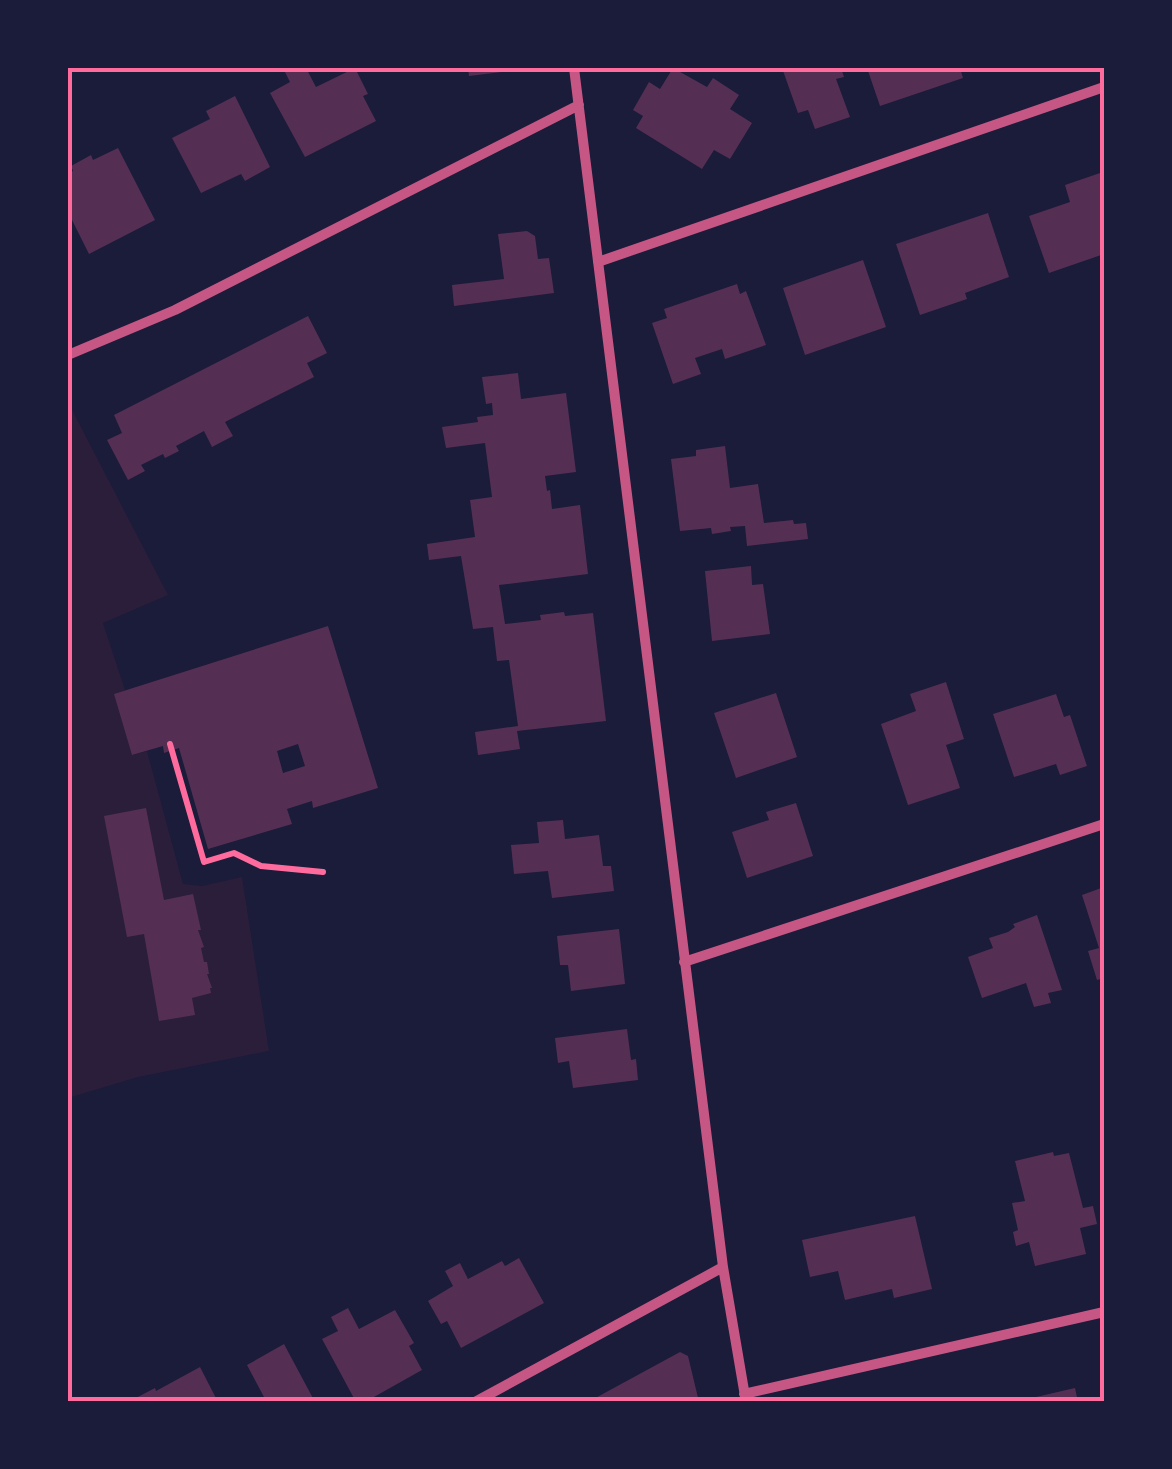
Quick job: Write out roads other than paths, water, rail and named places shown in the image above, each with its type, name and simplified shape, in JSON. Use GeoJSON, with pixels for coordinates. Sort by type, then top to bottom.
{"type":"FeatureCollection","features":[{"type":"Feature","properties":{"kind":"street"},"geometry":{"type":"LineString","coordinates":[[574,68],[684,962],[744,1398],[1104,1312]]}},
{"type":"Feature","properties":{"kind":"street"},"geometry":{"type":"LineString","coordinates":[[598,262],[1104,87]]}},
{"type":"Feature","properties":{"kind":"street"},"geometry":{"type":"LineString","coordinates":[[68,354],[175,310],[578,105]]}},
{"type":"Feature","properties":{"kind":"street"},"geometry":{"type":"LineString","coordinates":[[684,962],[1104,824]]}},
{"type":"Feature","properties":{"kind":"street"},"geometry":{"type":"LineString","coordinates":[[475,1402],[723,1267]]}}]}
